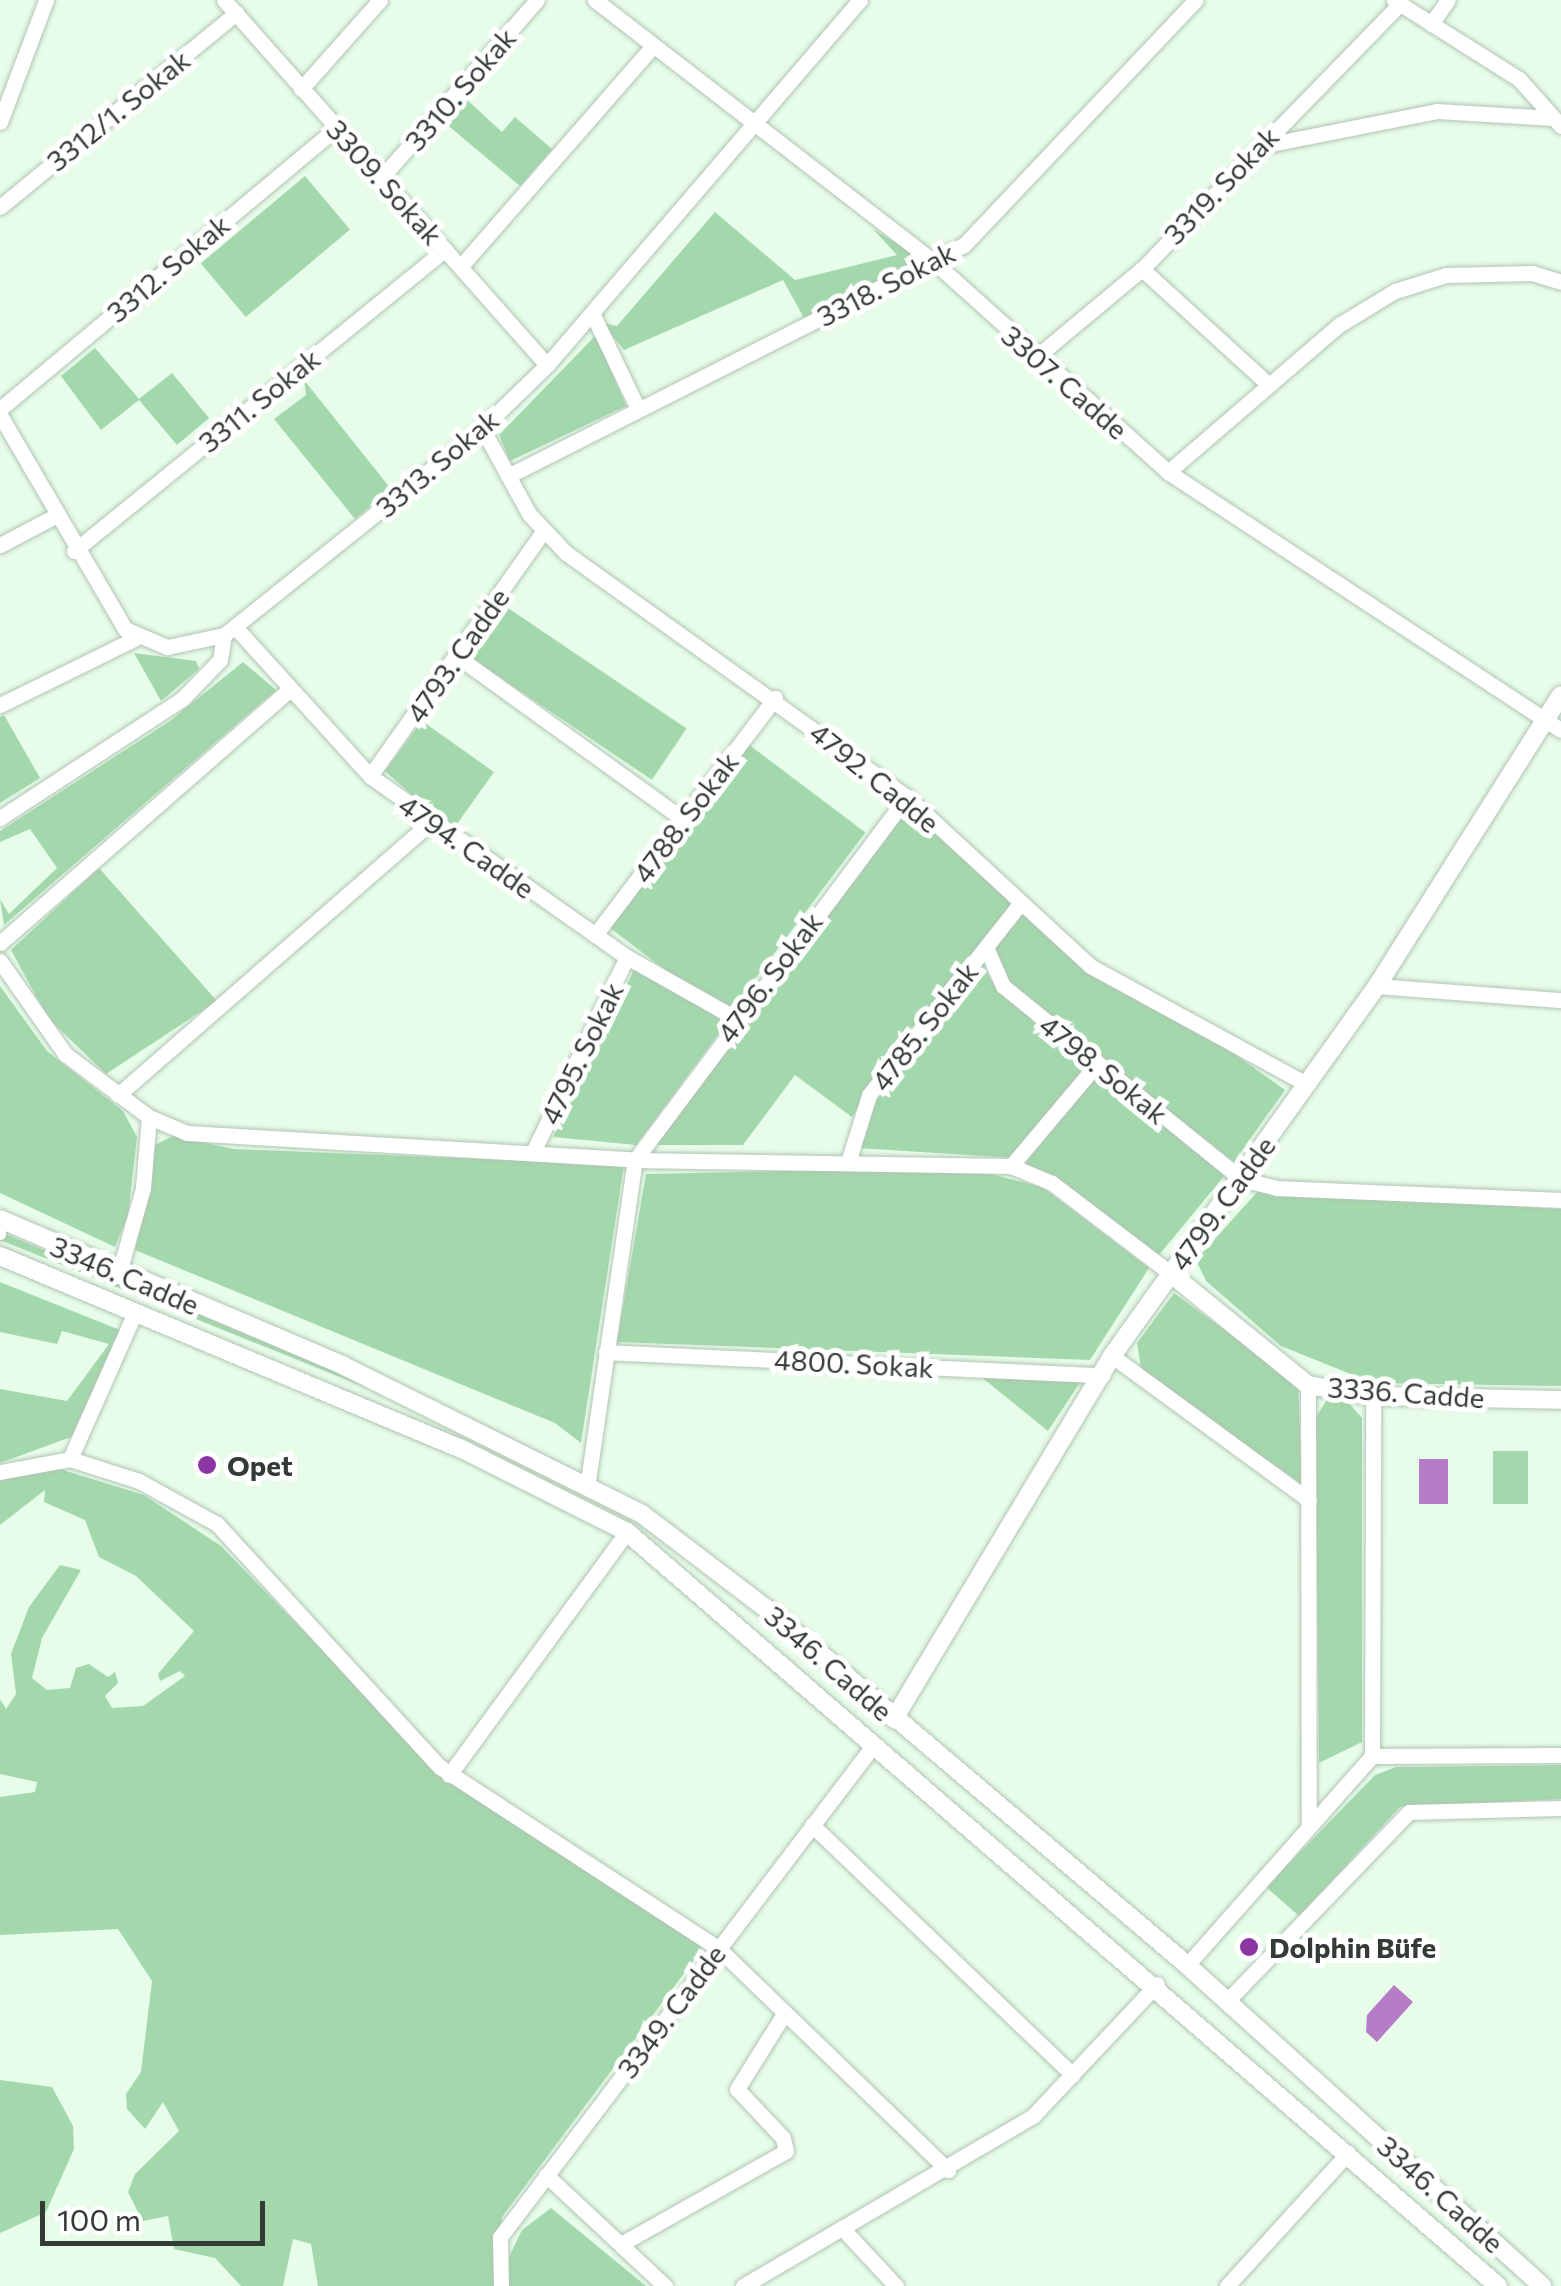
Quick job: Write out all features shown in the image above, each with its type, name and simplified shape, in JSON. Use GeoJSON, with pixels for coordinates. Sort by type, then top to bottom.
{"type":"FeatureCollection","features":[{"type":"Feature","properties":{"kind":"street"},"geometry":{"type":"LineString","coordinates":[[0,122],[46,0]]}},
{"type":"Feature","properties":{"kind":"street"},"geometry":{"type":"LineString","coordinates":[[301,89],[380,0]]}},
{"type":"Feature","properties":{"kind":"street","name":"3310. Sokak"},"geometry":{"type":"LineString","coordinates":[[382,178],[537,0]]}},
{"type":"Feature","properties":{"kind":"street","name":"3307. Cadde"},"geometry":{"type":"LineString","coordinates":[[595,0],[934,262],[1035,358],[1168,472],[1561,730]]}},
{"type":"Feature","properties":{"kind":"street","name":"3318. Sokak"},"geometry":{"type":"LineString","coordinates":[[508,476],[964,245],[1196,0]]}},
{"type":"Feature","properties":{"kind":"street"},"geometry":{"type":"LineString","coordinates":[[1431,24],[1448,0]]}},
{"type":"Feature","properties":{"kind":"street","name":"3313. Sokak"},"geometry":{"type":"LineString","coordinates":[[136,638],[196,646],[230,631],[482,428],[546,364],[756,126],[857,1]]}},
{"type":"Feature","properties":{"kind":"street"},"geometry":{"type":"LineString","coordinates":[[1397,2],[1519,79],[1557,122]]}},
{"type":"Feature","properties":{"kind":"street","name":"3319. Sokak"},"geometry":{"type":"LineString","coordinates":[[1035,358],[1142,269],[1397,2]]}},
{"type":"Feature","properties":{"kind":"street","name":"3309. Sokak"},"geometry":{"type":"LineString","coordinates":[[230,6],[546,364]]}},
{"type":"Feature","properties":{"kind":"street","name":"3312/1. Sokak"},"geometry":{"type":"LineString","coordinates":[[0,208],[230,6]]}},
{"type":"Feature","properties":{"kind":"street"},"geometry":{"type":"LineString","coordinates":[[462,266],[652,47]]}},
{"type":"Feature","properties":{"kind":"street"},"geometry":{"type":"LineString","coordinates":[[1261,146],[1437,111],[1557,122]]}},
{"type":"Feature","properties":{"kind":"street","name":"3312. Sokak"},"geometry":{"type":"LineString","coordinates":[[0,412],[337,128]]}},
{"type":"Feature","properties":{"kind":"street","name":"3311. Sokak"},"geometry":{"type":"LineString","coordinates":[[74,551],[444,249]]}},
{"type":"Feature","properties":{"kind":"street"},"geometry":{"type":"LineString","coordinates":[[1142,269],[1269,385]]}},
{"type":"Feature","properties":{"kind":"street"},"geometry":{"type":"LineString","coordinates":[[1168,472],[1339,325],[1395,291],[1446,275],[1532,274],[1561,282]]}},
{"type":"Feature","properties":{"kind":"street"},"geometry":{"type":"LineString","coordinates":[[592,312],[638,409]]}},
{"type":"Feature","properties":{"kind":"street"},"geometry":{"type":"LineString","coordinates":[[0,412],[74,551],[136,638],[0,705]]}},
{"type":"Feature","properties":{"kind":"street","name":"4792. Cadde"},"geometry":{"type":"LineString","coordinates":[[482,428],[542,532],[907,797],[1090,966],[1308,1085]]}},
{"type":"Feature","properties":{"kind":"street"},"geometry":{"type":"LineString","coordinates":[[0,545],[55,516]]}},
{"type":"Feature","properties":{"kind":"street","name":"4793. Cadde"},"geometry":{"type":"LineString","coordinates":[[370,776],[458,657],[542,532]]}},
{"type":"Feature","properties":{"kind":"street"},"geometry":{"type":"LineString","coordinates":[[0,818],[182,698],[220,660],[230,631]]}},
{"type":"Feature","properties":{"kind":"street","name":"4794. Cadde"},"geometry":{"type":"LineString","coordinates":[[230,631],[370,776],[595,936],[736,1019]]}},
{"type":"Feature","properties":{"kind":"street"},"geometry":{"type":"LineString","coordinates":[[458,657],[683,819]]}},
{"type":"Feature","properties":{"kind":"street"},"geometry":{"type":"LineString","coordinates":[[0,943],[290,689]]}},
{"type":"Feature","properties":{"kind":"street","name":"4799. Cadde"},"geometry":{"type":"LineString","coordinates":[[894,1719],[1112,1356],[1377,986],[1561,695]]}},
{"type":"Feature","properties":{"kind":"street","name":"4788. Sokak"},"geometry":{"type":"LineString","coordinates":[[595,936],[775,698]]}},
{"type":"Feature","properties":{"kind":"street","name":"4796. Sokak"},"geometry":{"type":"LineString","coordinates":[[635,1160],[736,1019],[907,797]]}},
{"type":"Feature","properties":{"kind":"street"},"geometry":{"type":"LineString","coordinates":[[118,1095],[430,822]]}},
{"type":"Feature","properties":{"kind":"street","name":"4785. Sokak"},"geometry":{"type":"LineString","coordinates":[[849,1160],[869,1095],[1020,904]]}},
{"type":"Feature","properties":{"kind":"street","name":"4798. Sokak"},"geometry":{"type":"LineString","coordinates":[[986,948],[994,977],[1096,1065],[1241,1179]]}},
{"type":"Feature","properties":{"kind":"street","name":"4795. Sokak"},"geometry":{"type":"LineString","coordinates":[[534,1150],[628,957]]}},
{"type":"Feature","properties":{"kind":"street"},"geometry":{"type":"LineString","coordinates":[[0,960],[54,1041],[118,1095],[149,1117],[218,1138],[534,1150],[635,1160],[849,1160],[1011,1166],[1052,1183],[1170,1274]]}},
{"type":"Feature","properties":{"kind":"street"},"geometry":{"type":"LineString","coordinates":[[1377,986],[1561,1000]]}},
{"type":"Feature","properties":{"kind":"street"},"geometry":{"type":"LineString","coordinates":[[1011,1166],[1096,1065]]}},
{"type":"Feature","properties":{"kind":"street"},"geometry":{"type":"LineString","coordinates":[[118,1276],[143,1188],[149,1117]]}},
{"type":"Feature","properties":{"kind":"street"},"geometry":{"type":"LineString","coordinates":[[588,1482],[635,1160]]}},
{"type":"Feature","properties":{"kind":"street"},"geometry":{"type":"LineString","coordinates":[[1241,1179],[1278,1188],[1561,1200]]}},
{"type":"Feature","properties":{"kind":"street","name":"3346. Cadde"},"geometry":{"type":"LineString","coordinates":[[0,1219],[118,1276],[344,1366],[588,1482],[739,1588],[1187,1965],[1542,2286]]}},
{"type":"Feature","properties":{"kind":"street","name":"3346. Cadde"},"geometry":{"type":"LineString","coordinates":[[0,1256],[513,1472],[627,1532],[872,1747],[1157,1984],[1498,2286]]}},
{"type":"Feature","properties":{"kind":"street","name":"3336. Cadde"},"geometry":{"type":"LineString","coordinates":[[1170,1274],[1308,1385],[1373,1396],[1561,1400]]}},
{"type":"Feature","properties":{"kind":"street"},"geometry":{"type":"LineString","coordinates":[[70,1459],[135,1312]]}},
{"type":"Feature","properties":{"kind":"street","name":"4800. Sokak"},"geometry":{"type":"LineString","coordinates":[[606,1352],[1102,1375]]}},
{"type":"Feature","properties":{"kind":"street"},"geometry":{"type":"LineString","coordinates":[[1112,1356],[1309,1500]]}},
{"type":"Feature","properties":{"kind":"street"},"geometry":{"type":"LineString","coordinates":[[1308,1385],[1309,1824]]}},
{"type":"Feature","properties":{"kind":"street"},"geometry":{"type":"LineString","coordinates":[[1187,1965],[1372,1756],[1373,1396]]}},
{"type":"Feature","properties":{"kind":"street"},"geometry":{"type":"LineString","coordinates":[[0,1472],[70,1459],[139,1481],[216,1524],[450,1775],[718,1948],[782,2017],[948,2170]]}},
{"type":"Feature","properties":{"kind":"street"},"geometry":{"type":"LineString","coordinates":[[450,1775],[627,1532]]}},
{"type":"Feature","properties":{"kind":"street","name":"3349. Cadde"},"geometry":{"type":"LineString","coordinates":[[502,2286],[500,2237],[872,1747]]}},
{"type":"Feature","properties":{"kind":"street"},"geometry":{"type":"LineString","coordinates":[[1372,1756],[1561,1755]]}},
{"type":"Feature","properties":{"kind":"street"},"geometry":{"type":"LineString","coordinates":[[1228,2000],[1409,1812],[1561,1808]]}},
{"type":"Feature","properties":{"kind":"street"},"geometry":{"type":"LineString","coordinates":[[812,1825],[1073,2075]]}},
{"type":"Feature","properties":{"kind":"street"},"geometry":{"type":"LineString","coordinates":[[743,2286],[948,2170],[1032,2116],[1157,1984]]}},
{"type":"Feature","properties":{"kind":"street"},"geometry":{"type":"LineString","coordinates":[[621,2244],[786,2152],[783,2138],[737,2090],[782,2017]]}},
{"type":"Feature","properties":{"kind":"street"},"geometry":{"type":"LineString","coordinates":[[1227,2286],[1348,2154]]}},
{"type":"Feature","properties":{"kind":"street"},"geometry":{"type":"LineString","coordinates":[[546,2175],[665,2286]]}},
{"type":"Feature","properties":{"kind":"street"},"geometry":{"type":"LineString","coordinates":[[842,2228],[896,2286]]}},
{"type":"Feature","properties":{"kind":"green space"},"geometry":{"type":"Polygon","coordinates":[[[465,98],[502,132],[515,117],[552,149],[520,186],[444,122],[465,98]]]}},
{"type":"Feature","properties":{"kind":"green space"},"geometry":{"type":"Polygon","coordinates":[[[305,176],[350,230],[246,317],[201,263],[305,176]]]}},
{"type":"Feature","properties":{"kind":"green space"},"geometry":{"type":"Polygon","coordinates":[[[715,212],[795,280],[897,255],[873,229],[914,254],[915,265],[804,318],[783,280],[624,350],[602,323],[617,326],[715,212]]]}},
{"type":"Feature","properties":{"kind":"green space"},"geometry":{"type":"Polygon","coordinates":[[[596,335],[626,406],[510,461],[499,435],[596,335]]]}},
{"type":"Feature","properties":{"kind":"green space"},"geometry":{"type":"Polygon","coordinates":[[[95,348],[139,399],[172,373],[209,418],[177,445],[139,400],[101,430],[61,376],[95,348]]]}},
{"type":"Feature","properties":{"kind":"green space"},"geometry":{"type":"Polygon","coordinates":[[[304,380],[391,489],[355,519],[274,419],[306,395],[304,380]]]}},
{"type":"Feature","properties":{"kind":"green space"},"geometry":{"type":"Polygon","coordinates":[[[505,606],[687,728],[652,780],[470,657],[505,606]]]}},
{"type":"Feature","properties":{"kind":"green space"},"geometry":{"type":"Polygon","coordinates":[[[134,653],[196,661],[199,669],[161,701],[134,653]]]}},
{"type":"Feature","properties":{"kind":"green space"},"geometry":{"type":"Polygon","coordinates":[[[243,662],[276,690],[4,925],[0,899],[9,914],[57,868],[30,829],[0,842],[0,831],[170,721],[243,662]]]}},
{"type":"Feature","properties":{"kind":"green space"},"geometry":{"type":"Polygon","coordinates":[[[4,715],[40,778],[0,803],[0,717],[4,715]]]}},
{"type":"Feature","properties":{"kind":"green space"},"geometry":{"type":"Polygon","coordinates":[[[422,721],[494,772],[452,831],[385,771],[422,721]]]}},
{"type":"Feature","properties":{"kind":"green space"},"geometry":{"type":"Polygon","coordinates":[[[748,744],[865,832],[727,1016],[610,928],[748,744]]]}},
{"type":"Feature","properties":{"kind":"green space"},"geometry":{"type":"Polygon","coordinates":[[[909,809],[1015,904],[899,1043],[852,1117],[795,1075],[743,1145],[654,1145],[909,809]]]}},
{"type":"Feature","properties":{"kind":"green space"},"geometry":{"type":"Polygon","coordinates":[[[99,868],[217,1001],[106,1074],[48,1018],[11,950],[99,868]]]}},
{"type":"Feature","properties":{"kind":"green space"},"geometry":{"type":"Polygon","coordinates":[[[1024,910],[1121,990],[1205,1033],[1285,1090],[1234,1162],[999,978],[992,948],[1024,910]]]}},
{"type":"Feature","properties":{"kind":"green space"},"geometry":{"type":"Polygon","coordinates":[[[981,960],[992,982],[1086,1072],[1015,1158],[858,1148],[873,1101],[981,960]]]}},
{"type":"Feature","properties":{"kind":"green space"},"geometry":{"type":"Polygon","coordinates":[[[634,970],[728,1021],[636,1145],[553,1137],[634,970]]]}},
{"type":"Feature","properties":{"kind":"green space"},"geometry":{"type":"Polygon","coordinates":[[[0,986],[47,1051],[123,1111],[137,1137],[128,1215],[115,1247],[0,1193],[0,986]]]}},
{"type":"Feature","properties":{"kind":"green space"},"geometry":{"type":"Polygon","coordinates":[[[1097,1072],[1225,1175],[1159,1255],[1020,1160],[1097,1072]]]}},
{"type":"Feature","properties":{"kind":"green space"},"geometry":{"type":"Polygon","coordinates":[[[173,1136],[234,1149],[624,1165],[581,1443],[555,1423],[135,1250],[155,1145],[173,1136]]]}},
{"type":"Feature","properties":{"kind":"green space"},"geometry":{"type":"Polygon","coordinates":[[[963,1167],[1042,1187],[1149,1268],[1090,1360],[617,1342],[646,1174],[963,1167]]]}},
{"type":"Feature","properties":{"kind":"green space"},"geometry":{"type":"Polygon","coordinates":[[[1258,1191],[1561,1209],[1561,1386],[1373,1383],[1281,1346],[1206,1281],[1196,1260],[1258,1191]]]}},
{"type":"Feature","properties":{"kind":"green space"},"geometry":{"type":"Polygon","coordinates":[[[1,1232],[406,1401],[407,1404],[0,1240],[1,1232]]]}},
{"type":"Feature","properties":{"kind":"green space"},"geometry":{"type":"Polygon","coordinates":[[[0,1282],[120,1330],[71,1437],[0,1463],[0,1389],[67,1401],[109,1344],[62,1331],[57,1344],[0,1332],[0,1282]]]}},
{"type":"Feature","properties":{"kind":"green space"},"geometry":{"type":"Polygon","coordinates":[[[1174,1293],[1298,1384],[1302,1484],[1142,1374],[1137,1343],[1174,1293]]]}},
{"type":"Feature","properties":{"kind":"green space"},"geometry":{"type":"Polygon","coordinates":[[[979,1375],[1081,1381],[1048,1431],[979,1375]]]}},
{"type":"Feature","properties":{"kind":"green space"},"geometry":{"type":"Polygon","coordinates":[[[1328,1398],[1348,1402],[1362,1418],[1362,1742],[1319,1763],[1316,1417],[1328,1398]]]}},
{"type":"Feature","properties":{"kind":"green space"},"geometry":{"type":"Polygon","coordinates":[[[1493,1451],[1528,1451],[1528,1504],[1493,1504],[1493,1451]]]}},
{"type":"Feature","properties":{"kind":"green space"},"geometry":{"type":"Polygon","coordinates":[[[50,1466],[144,1495],[221,1546],[444,1776],[701,1939],[703,1948],[502,2217],[495,2286],[318,2286],[311,2244],[293,2239],[283,2286],[241,2286],[215,2258],[174,2249],[168,2216],[143,2221],[138,2212],[128,2192],[135,2174],[179,2131],[163,2102],[145,2129],[127,2109],[126,2094],[141,2072],[152,1981],[118,1929],[0,1935],[0,1797],[35,1792],[37,1782],[0,1774],[0,1699],[6,1709],[16,1694],[11,1654],[29,1607],[60,1565],[81,1570],[42,1638],[32,1678],[47,1690],[70,1688],[76,1668],[89,1664],[108,1677],[115,1672],[118,1683],[105,1696],[112,1708],[143,1706],[185,1676],[180,1671],[160,1681],[158,1674],[194,1631],[136,1576],[99,1557],[85,1520],[44,1502],[45,1490],[0,1525],[0,1481],[50,1466]]]}},
{"type":"Feature","properties":{"kind":"green space"},"geometry":{"type":"Polygon","coordinates":[[[1561,1765],[1561,1799],[1400,1807],[1299,1916],[1266,1887],[1375,1775],[1396,1767],[1561,1765]]]}},
{"type":"Feature","properties":{"kind":"green space"},"geometry":{"type":"Polygon","coordinates":[[[0,2080],[52,2087],[73,2126],[74,2149],[46,2212],[0,2233],[0,2080]]]}},
{"type":"Feature","properties":{"kind":"green space"},"geometry":{"type":"Polygon","coordinates":[[[551,2208],[646,2286],[507,2286],[506,2263],[522,2230],[551,2208]]]}},
{"type":"Feature","properties":{"kind":"shaded area"},"geometry":{"type":"Polygon","coordinates":[[[1419,1459],[1448,1459],[1448,1504],[1419,1504],[1419,1459]]]}},
{"type":"Feature","properties":{"kind":"shaded area"},"geometry":{"type":"Polygon","coordinates":[[[1394,1985],[1413,2002],[1377,2042],[1366,2032],[1367,2015],[1394,1985]]]}},
{"type":"Feature","properties":{"kind":"place","name":"Opet"},"geometry":{"type":"Point","coordinates":[207,1465]}},
{"type":"Feature","properties":{"kind":"place","name":"Dolphin Büfe"},"geometry":{"type":"Point","coordinates":[1249,1947]}}]}
